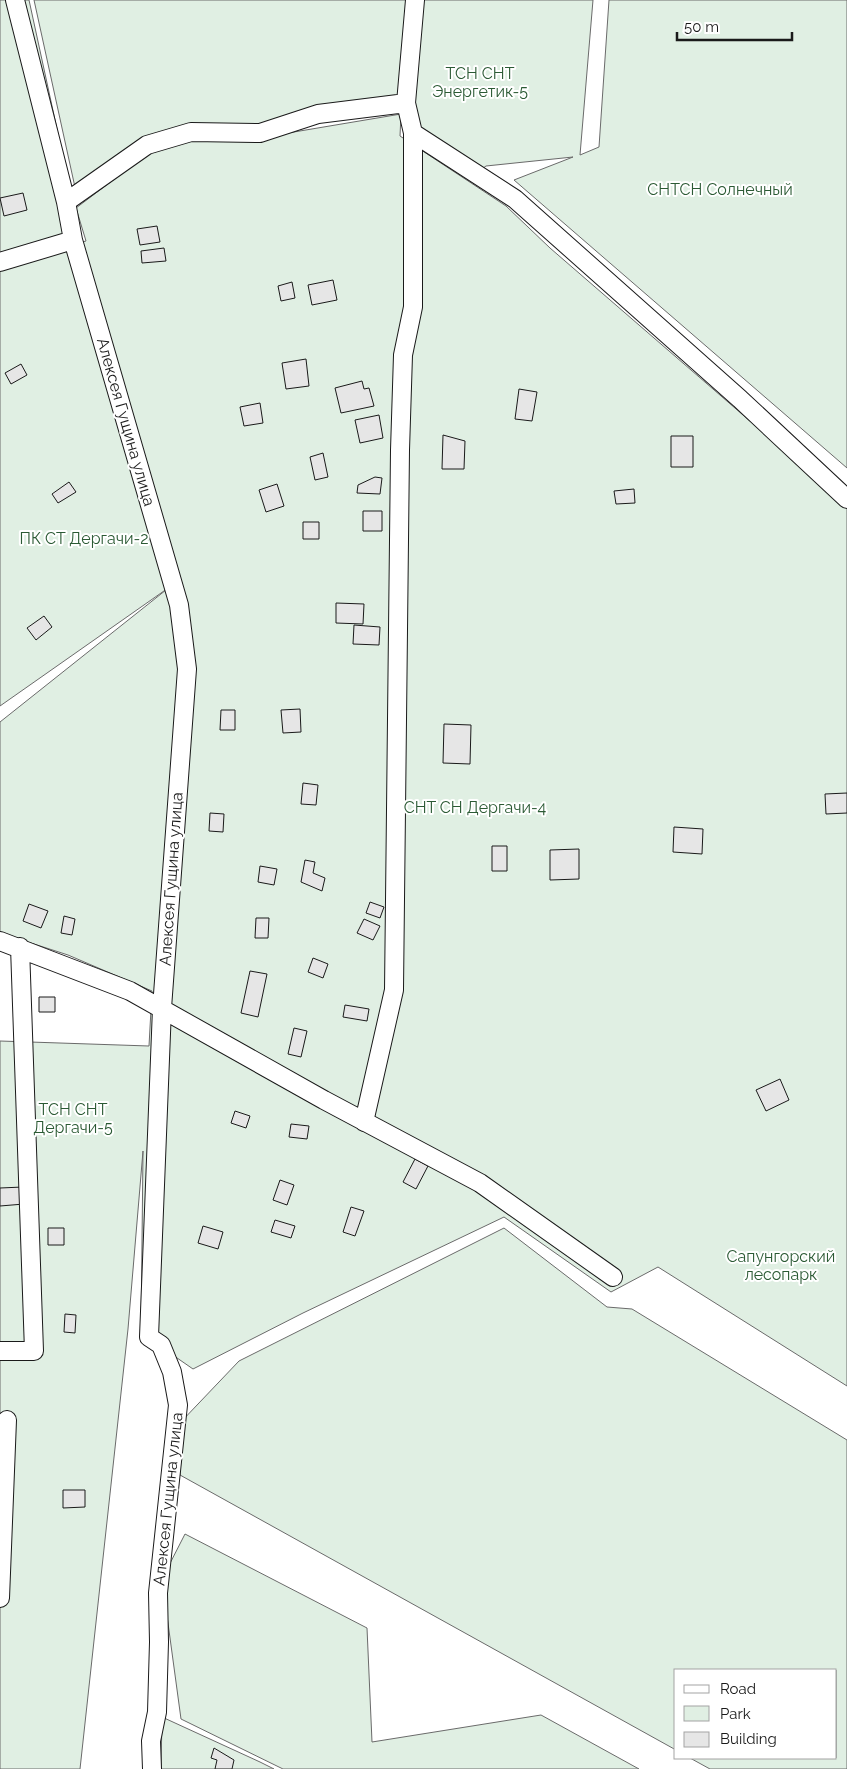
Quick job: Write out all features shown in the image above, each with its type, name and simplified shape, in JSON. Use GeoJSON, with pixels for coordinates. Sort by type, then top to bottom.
{"type":"FeatureCollection","features":[{"type":"Feature","properties":{"kind":"street","name":"Алексея Гущина улица"},"geometry":{"type":"LineString","coordinates":[[15,0],[66,202],[73,240],[179,605],[187,669],[162,1008],[149,1337],[161,1345],[172,1372],[178,1405],[158,1593],[157,1712],[151,1741],[152,1769]]}},
{"type":"Feature","properties":{"kind":"street"},"geometry":{"type":"LineString","coordinates":[[364,1122],[394,990],[400,450],[403,355],[413,307],[413,133],[406,103],[414,0]]}},
{"type":"Feature","properties":{"kind":"street"},"geometry":{"type":"LineString","coordinates":[[66,202],[147,145],[191,132],[260,133],[318,114],[406,103]]}},
{"type":"Feature","properties":{"kind":"street"},"geometry":{"type":"LineString","coordinates":[[413,133],[515,199],[740,399],[847,499]]}},
{"type":"Feature","properties":{"kind":"street"},"geometry":{"type":"LineString","coordinates":[[0,262],[73,240]]}},
{"type":"Feature","properties":{"kind":"street"},"geometry":{"type":"LineString","coordinates":[[0,941],[130,990],[364,1122],[480,1183],[613,1277]]}},
{"type":"Feature","properties":{"kind":"street"},"geometry":{"type":"LineString","coordinates":[[0,1351],[34,1351],[20,947]]}},
{"type":"Feature","properties":{"kind":"street"},"geometry":{"type":"LineString","coordinates":[[0,1598],[7,1420]]}},
{"type":"Feature","properties":{"kind":"green space"},"geometry":{"type":"Polygon","coordinates":[[[0,0],[29,0],[80,235],[0,260],[0,0]]]}},
{"type":"Feature","properties":{"kind":"green space","name":"СНТ СН Дергачи-4"},"geometry":{"type":"Polygon","coordinates":[[[34,0],[593,0],[580,155],[599,147],[609,0],[847,0],[847,468],[514,180],[573,157],[486,166],[469,178],[402,111],[311,124],[276,135],[401,114],[400,136],[506,206],[550,248],[847,505],[847,1386],[658,1267],[611,1292],[504,1217],[303,1313],[193,1369],[141,1333],[143,1151],[128,1329],[80,1769],[0,1769],[0,1041],[149,1046],[152,991],[68,955],[0,933],[0,722],[171,586],[0,706],[0,270],[57,249],[86,241],[76,208],[149,153],[147,151],[78,201],[34,0]]]}},
{"type":"Feature","properties":{"kind":"green space"},"geometry":{"type":"Polygon","coordinates":[[[504,1228],[607,1307],[632,1309],[847,1440],[847,1769],[710,1769],[692,1759],[837,1759],[837,1669],[674,1669],[674,1749],[180,1475],[178,1425],[239,1361],[504,1228]]]}},
{"type":"Feature","properties":{"kind":"green space"},"geometry":{"type":"Polygon","coordinates":[[[185,1534],[367,1628],[372,1742],[541,1715],[639,1769],[283,1769],[181,1719],[162,1579],[185,1534]]]}},
{"type":"Feature","properties":{"kind":"green space"},"geometry":{"type":"Polygon","coordinates":[[[162,1717],[260,1762],[274,1769],[161,1769],[162,1717]]]}},
{"type":"Feature","properties":{"kind":"building"},"geometry":{"type":"Polygon","coordinates":[[[23,193],[27,210],[4,216],[0,198],[23,193]]]}},
{"type":"Feature","properties":{"kind":"building"},"geometry":{"type":"Polygon","coordinates":[[[157,226],[160,242],[140,245],[137,229],[157,226]]]}},
{"type":"Feature","properties":{"kind":"building"},"geometry":{"type":"Polygon","coordinates":[[[164,248],[166,261],[142,263],[141,251],[164,248]]]}},
{"type":"Feature","properties":{"kind":"building"},"geometry":{"type":"Polygon","coordinates":[[[333,280],[337,300],[312,305],[308,285],[333,280]]]}},
{"type":"Feature","properties":{"kind":"building"},"geometry":{"type":"Polygon","coordinates":[[[292,282],[295,298],[281,301],[278,286],[292,282]]]}},
{"type":"Feature","properties":{"kind":"building"},"geometry":{"type":"Polygon","coordinates":[[[306,359],[309,386],[286,389],[282,363],[306,359]]]}},
{"type":"Feature","properties":{"kind":"building"},"geometry":{"type":"Polygon","coordinates":[[[21,364],[27,375],[11,384],[5,373],[21,364]]]}},
{"type":"Feature","properties":{"kind":"building"},"geometry":{"type":"Polygon","coordinates":[[[362,381],[364,389],[369,388],[374,406],[341,413],[335,388],[362,381]]]}},
{"type":"Feature","properties":{"kind":"building"},"geometry":{"type":"Polygon","coordinates":[[[519,389],[537,392],[532,421],[515,419],[519,389]]]}},
{"type":"Feature","properties":{"kind":"building"},"geometry":{"type":"Polygon","coordinates":[[[260,403],[263,423],[244,426],[240,407],[260,403]]]}},
{"type":"Feature","properties":{"kind":"building"},"geometry":{"type":"Polygon","coordinates":[[[379,415],[383,438],[360,443],[355,420],[379,415]]]}},
{"type":"Feature","properties":{"kind":"building"},"geometry":{"type":"Polygon","coordinates":[[[443,435],[465,441],[464,469],[442,469],[443,435]]]}},
{"type":"Feature","properties":{"kind":"building"},"geometry":{"type":"Polygon","coordinates":[[[671,436],[693,436],[693,467],[671,467],[671,436]]]}},
{"type":"Feature","properties":{"kind":"building"},"geometry":{"type":"Polygon","coordinates":[[[323,453],[328,477],[315,480],[310,457],[323,453]]]}},
{"type":"Feature","properties":{"kind":"building"},"geometry":{"type":"Polygon","coordinates":[[[375,477],[382,478],[380,494],[357,493],[358,485],[375,477]]]}},
{"type":"Feature","properties":{"kind":"building"},"geometry":{"type":"Polygon","coordinates":[[[69,482],[76,492],[58,503],[52,494],[69,482]]]}},
{"type":"Feature","properties":{"kind":"building"},"geometry":{"type":"Polygon","coordinates":[[[277,484],[284,506],[266,512],[259,490],[277,484]]]}},
{"type":"Feature","properties":{"kind":"building"},"geometry":{"type":"Polygon","coordinates":[[[634,489],[635,503],[616,504],[614,491],[634,489]]]}},
{"type":"Feature","properties":{"kind":"building"},"geometry":{"type":"Polygon","coordinates":[[[363,511],[382,511],[382,531],[363,531],[363,511]]]}},
{"type":"Feature","properties":{"kind":"building"},"geometry":{"type":"Polygon","coordinates":[[[303,522],[319,522],[319,539],[303,539],[303,522]]]}},
{"type":"Feature","properties":{"kind":"building"},"geometry":{"type":"Polygon","coordinates":[[[336,603],[364,604],[363,624],[336,623],[336,603]]]}},
{"type":"Feature","properties":{"kind":"building"},"geometry":{"type":"Polygon","coordinates":[[[44,616],[52,627],[36,640],[27,628],[44,616]]]}},
{"type":"Feature","properties":{"kind":"building"},"geometry":{"type":"Polygon","coordinates":[[[354,625],[380,627],[379,645],[353,644],[354,625]]]}},
{"type":"Feature","properties":{"kind":"building"},"geometry":{"type":"Polygon","coordinates":[[[300,709],[301,732],[283,733],[281,710],[300,709]]]}},
{"type":"Feature","properties":{"kind":"building"},"geometry":{"type":"Polygon","coordinates":[[[221,710],[235,710],[235,730],[220,730],[221,710]]]}},
{"type":"Feature","properties":{"kind":"building"},"geometry":{"type":"Polygon","coordinates":[[[444,724],[471,725],[470,764],[443,763],[444,724]]]}},
{"type":"Feature","properties":{"kind":"building"},"geometry":{"type":"Polygon","coordinates":[[[303,783],[318,785],[316,805],[301,804],[303,783]]]}},
{"type":"Feature","properties":{"kind":"building"},"geometry":{"type":"Polygon","coordinates":[[[847,793],[847,813],[826,814],[825,794],[847,793]]]}},
{"type":"Feature","properties":{"kind":"building"},"geometry":{"type":"Polygon","coordinates":[[[210,813],[224,814],[223,832],[209,831],[210,813]]]}},
{"type":"Feature","properties":{"kind":"building"},"geometry":{"type":"Polygon","coordinates":[[[674,827],[703,829],[702,854],[673,852],[674,827]]]}},
{"type":"Feature","properties":{"kind":"building"},"geometry":{"type":"Polygon","coordinates":[[[492,846],[507,846],[507,871],[492,871],[492,846]]]}},
{"type":"Feature","properties":{"kind":"building"},"geometry":{"type":"Polygon","coordinates":[[[579,849],[579,879],[550,880],[550,850],[579,849]]]}},
{"type":"Feature","properties":{"kind":"building"},"geometry":{"type":"Polygon","coordinates":[[[305,860],[315,862],[313,873],[325,878],[322,891],[301,882],[305,860]]]}},
{"type":"Feature","properties":{"kind":"building"},"geometry":{"type":"Polygon","coordinates":[[[260,866],[277,869],[274,885],[258,882],[260,866]]]}},
{"type":"Feature","properties":{"kind":"building"},"geometry":{"type":"Polygon","coordinates":[[[370,902],[384,907],[380,918],[366,913],[370,902]]]}},
{"type":"Feature","properties":{"kind":"building"},"geometry":{"type":"Polygon","coordinates":[[[29,904],[48,911],[41,928],[23,921],[29,904]]]}},
{"type":"Feature","properties":{"kind":"building"},"geometry":{"type":"Polygon","coordinates":[[[64,916],[75,919],[72,935],[61,933],[64,916]]]}},
{"type":"Feature","properties":{"kind":"building"},"geometry":{"type":"Polygon","coordinates":[[[256,918],[269,918],[268,938],[255,938],[256,918]]]}},
{"type":"Feature","properties":{"kind":"building"},"geometry":{"type":"Polygon","coordinates":[[[364,919],[380,926],[373,940],[357,933],[364,919]]]}},
{"type":"Feature","properties":{"kind":"building"},"geometry":{"type":"Polygon","coordinates":[[[313,958],[328,964],[323,978],[308,972],[313,958]]]}},
{"type":"Feature","properties":{"kind":"building"},"geometry":{"type":"Polygon","coordinates":[[[250,971],[267,974],[258,1017],[241,1013],[250,971]]]}},
{"type":"Feature","properties":{"kind":"building"},"geometry":{"type":"Polygon","coordinates":[[[39,997],[55,997],[55,1012],[39,1012],[39,997]]]}},
{"type":"Feature","properties":{"kind":"building"},"geometry":{"type":"Polygon","coordinates":[[[345,1005],[369,1009],[367,1021],[343,1017],[345,1005]]]}},
{"type":"Feature","properties":{"kind":"building"},"geometry":{"type":"Polygon","coordinates":[[[294,1028],[307,1031],[301,1057],[288,1054],[294,1028]]]}},
{"type":"Feature","properties":{"kind":"building"},"geometry":{"type":"Polygon","coordinates":[[[780,1079],[789,1100],[766,1111],[756,1090],[780,1079]]]}},
{"type":"Feature","properties":{"kind":"building"},"geometry":{"type":"Polygon","coordinates":[[[235,1111],[250,1116],[246,1128],[231,1123],[235,1111]]]}},
{"type":"Feature","properties":{"kind":"building"},"geometry":{"type":"Polygon","coordinates":[[[291,1124],[309,1126],[307,1139],[289,1137],[291,1124]]]}},
{"type":"Feature","properties":{"kind":"building"},"geometry":{"type":"Polygon","coordinates":[[[415,1159],[428,1166],[416,1189],[403,1182],[415,1159]]]}},
{"type":"Feature","properties":{"kind":"building"},"geometry":{"type":"Polygon","coordinates":[[[280,1180],[294,1185],[287,1205],[273,1200],[280,1180]]]}},
{"type":"Feature","properties":{"kind":"building"},"geometry":{"type":"Polygon","coordinates":[[[23,1187],[24,1204],[0,1206],[0,1188],[23,1187]]]}},
{"type":"Feature","properties":{"kind":"building"},"geometry":{"type":"Polygon","coordinates":[[[351,1207],[364,1211],[355,1236],[343,1232],[351,1207]]]}},
{"type":"Feature","properties":{"kind":"building"},"geometry":{"type":"Polygon","coordinates":[[[275,1220],[295,1226],[291,1238],[271,1232],[275,1220]]]}},
{"type":"Feature","properties":{"kind":"building"},"geometry":{"type":"Polygon","coordinates":[[[203,1226],[223,1232],[218,1249],[198,1243],[203,1226]]]}},
{"type":"Feature","properties":{"kind":"building"},"geometry":{"type":"Polygon","coordinates":[[[48,1228],[64,1228],[64,1245],[48,1245],[48,1228]]]}},
{"type":"Feature","properties":{"kind":"building"},"geometry":{"type":"Polygon","coordinates":[[[65,1314],[76,1315],[75,1333],[64,1332],[65,1314]]]}},
{"type":"Feature","properties":{"kind":"building"},"geometry":{"type":"Polygon","coordinates":[[[63,1490],[85,1490],[85,1507],[63,1508],[63,1490]]]}},
{"type":"Feature","properties":{"kind":"building"},"geometry":{"type":"Polygon","coordinates":[[[214,1748],[234,1760],[232,1769],[215,1769],[217,1760],[211,1758],[214,1748]]]}},
{"type":"Feature","properties":{"kind":"park label","name":"ТСН СНТ Энергетик-5"},"geometry":{"type":"Point","coordinates":[480,82]}},
{"type":"Feature","properties":{"kind":"park label","name":"СНТСН Солнечный"},"geometry":{"type":"Point","coordinates":[720,189]}},
{"type":"Feature","properties":{"kind":"park label","name":"ПК СТ Дергачи-2"},"geometry":{"type":"Point","coordinates":[84,538]}},
{"type":"Feature","properties":{"kind":"park label","name":"ТСН СНТ Дергачи-5"},"geometry":{"type":"Point","coordinates":[73,1118]}},
{"type":"Feature","properties":{"kind":"park label","name":"Сапунгорский лесопарк"},"geometry":{"type":"Point","coordinates":[781,1265]}}]}
